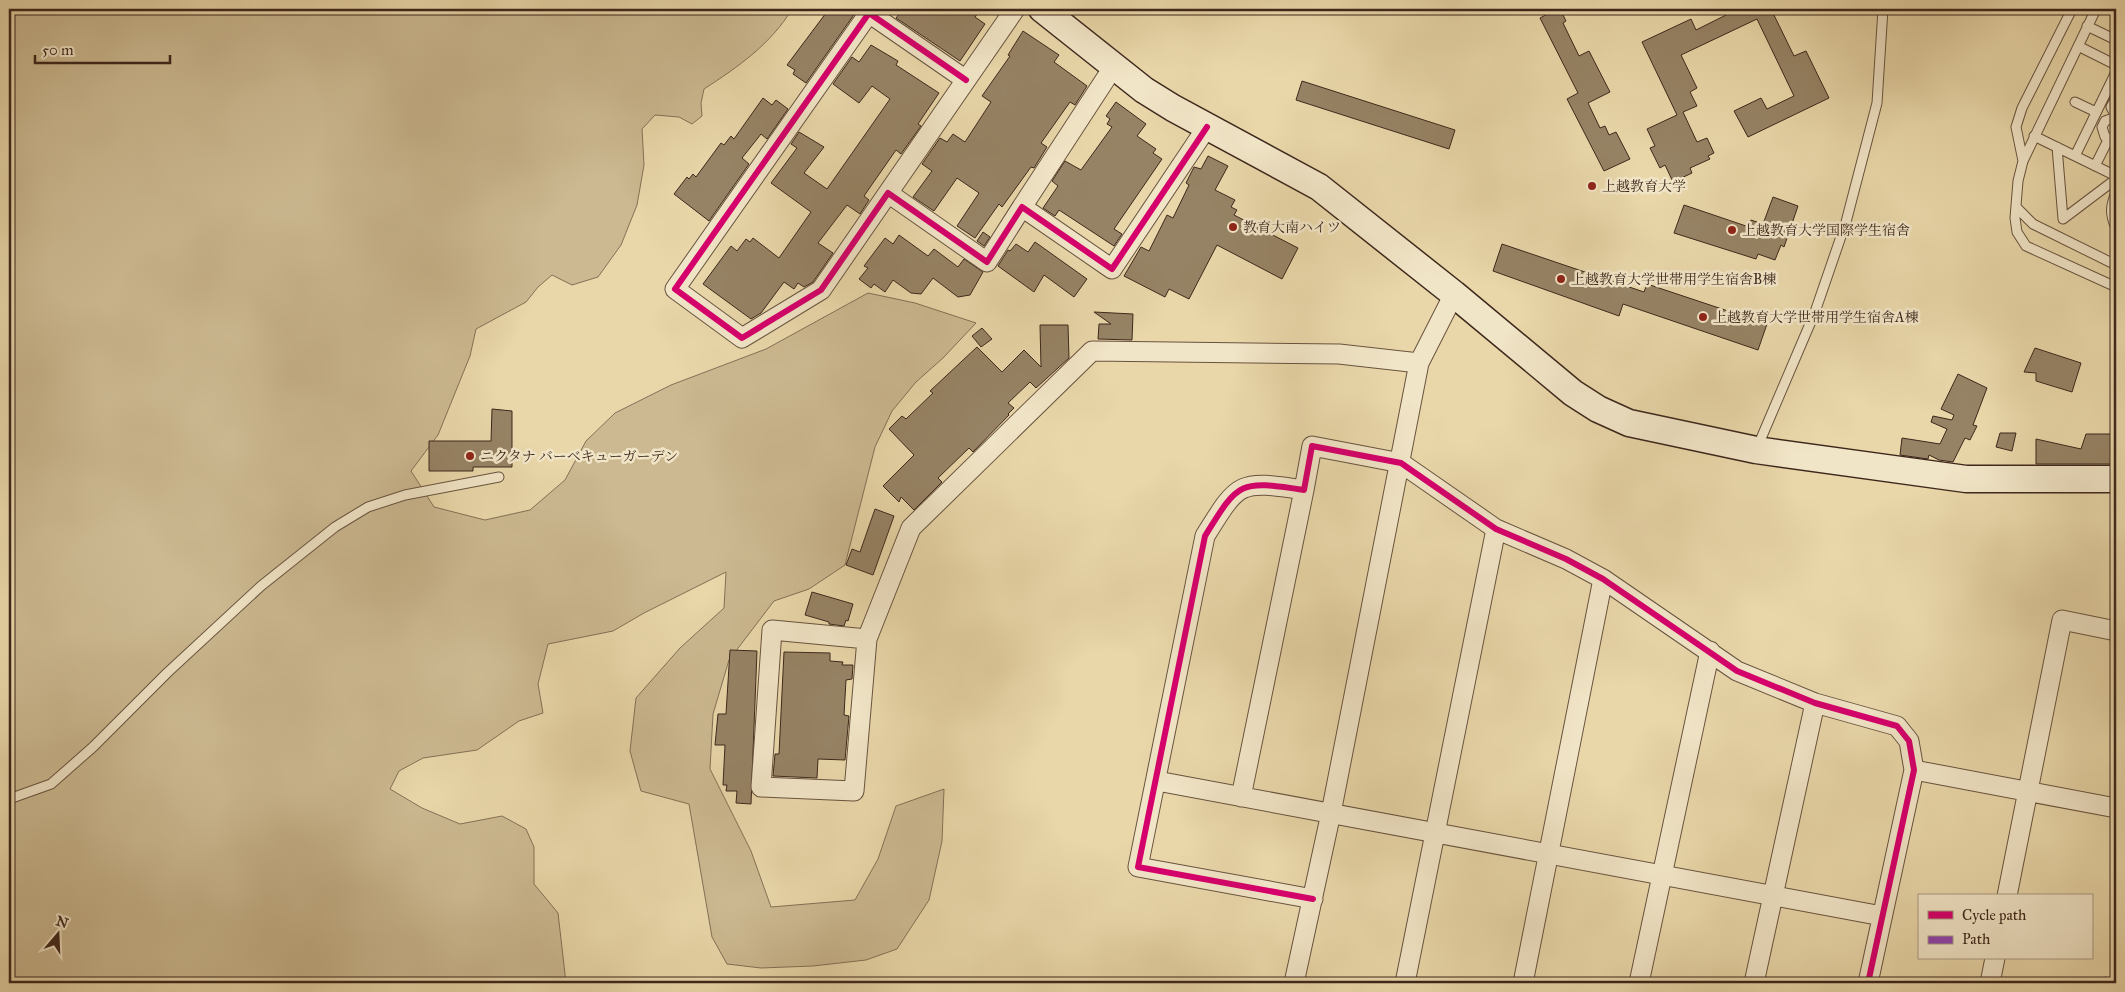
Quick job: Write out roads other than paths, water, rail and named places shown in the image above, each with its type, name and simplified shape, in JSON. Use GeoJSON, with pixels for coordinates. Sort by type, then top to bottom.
{"type":"FeatureCollection","features":[{"type":"Feature","properties":{"kind":"street"},"geometry":{"type":"LineString","coordinates":[[966,80],[869,13],[674,289],[742,338],[821,290],[888,193],[966,80],[1015,9]]}},
{"type":"Feature","properties":{"kind":"street"},"geometry":{"type":"LineString","coordinates":[[1042,9],[1144,90],[1207,127],[1320,187],[1454,294],[1573,393],[1598,409],[1629,423],[1756,450],[1966,479],[2116,479]]}},
{"type":"Feature","properties":{"kind":"street"},"geometry":{"type":"LineString","coordinates":[[888,193],[987,262],[1114,66]]}},
{"type":"Feature","properties":{"kind":"street"},"geometry":{"type":"LineString","coordinates":[[1022,207],[1112,269],[1207,127]]}},
{"type":"Feature","properties":{"kind":"street"},"geometry":{"type":"LineString","coordinates":[[1294,983],[1331,814],[1401,463],[1418,363],[1454,294]]}},
{"type":"Feature","properties":{"kind":"street"},"geometry":{"type":"LineString","coordinates":[[867,639],[772,630],[761,787],[854,791],[867,639],[911,528],[1092,351],[1339,354],[1418,363]]}},
{"type":"Feature","properties":{"kind":"street"},"geometry":{"type":"LineString","coordinates":[[1242,797],[1312,446],[1401,463],[1496,529],[1566,559],[1603,579],[1737,671],[1815,703],[1897,726],[1909,741],[1914,770],[1868,983]]}},
{"type":"Feature","properties":{"kind":"street"},"geometry":{"type":"LineString","coordinates":[[1304,490],[1262,484],[1246,486],[1232,495],[1204,536],[1157,781],[1138,867],[1313,899]]}},
{"type":"Feature","properties":{"kind":"street"},"geometry":{"type":"LineString","coordinates":[[1405,983],[1496,529]]}},
{"type":"Feature","properties":{"kind":"street"},"geometry":{"type":"LineString","coordinates":[[1523,983],[1603,579]]}},
{"type":"Feature","properties":{"kind":"street"},"geometry":{"type":"LineString","coordinates":[[2007,894],[2062,620],[2116,631]]}},
{"type":"Feature","properties":{"kind":"street"},"geometry":{"type":"LineString","coordinates":[[1640,983],[1661,875],[1710,651]]}},
{"type":"Feature","properties":{"kind":"street"},"geometry":{"type":"LineString","coordinates":[[1754,983],[1815,703]]}},
{"type":"Feature","properties":{"kind":"street"},"geometry":{"type":"LineString","coordinates":[[1914,770],[2116,808]]}},
{"type":"Feature","properties":{"kind":"street"},"geometry":{"type":"LineString","coordinates":[[1157,781],[1882,916]]}},
{"type":"Feature","properties":{"kind":"street"},"geometry":{"type":"LineString","coordinates":[[1990,983],[1995,960]]}},
{"type":"Feature","properties":{"kind":"lane"},"geometry":{"type":"LineString","coordinates":[[1756,450],[1815,312],[1846,222],[1877,103],[1882,9]]}},
{"type":"Feature","properties":{"kind":"lane"},"geometry":{"type":"LineString","coordinates":[[2022,160],[2016,127],[2022,108],[2072,9]]}},
{"type":"Feature","properties":{"kind":"lane"},"geometry":{"type":"LineString","coordinates":[[2096,9],[2022,160],[2016,207],[2017,232],[2026,246],[2116,287]]}},
{"type":"Feature","properties":{"kind":"lane"},"geometry":{"type":"LineString","coordinates":[[2087,26],[2116,40]]}},
{"type":"Feature","properties":{"kind":"lane"},"geometry":{"type":"LineString","coordinates":[[2078,46],[2116,65]]}},
{"type":"Feature","properties":{"kind":"lane"},"geometry":{"type":"LineString","coordinates":[[2075,156],[2116,72]]}},
{"type":"Feature","properties":{"kind":"lane"},"geometry":{"type":"LineString","coordinates":[[2095,166],[2112,138],[2105,137],[2102,127],[2104,121],[2116,117],[2111,107],[2116,98]]}},
{"type":"Feature","properties":{"kind":"lane"},"geometry":{"type":"LineString","coordinates":[[2075,102],[2096,112]]}},
{"type":"Feature","properties":{"kind":"lane"},"geometry":{"type":"LineString","coordinates":[[2034,136],[2057,147],[2116,177],[2063,219],[2057,147]]}},
{"type":"Feature","properties":{"kind":"lane"},"geometry":{"type":"LineString","coordinates":[[2116,194],[2112,202],[2111,216],[2116,228]]}},
{"type":"Feature","properties":{"kind":"lane"},"geometry":{"type":"LineString","coordinates":[[2016,207],[2033,224],[2116,265]]}},
{"type":"Feature","properties":{"kind":"lane"},"geometry":{"type":"LineString","coordinates":[[9,799],[51,784],[93,747],[167,673],[261,586],[334,528],[368,507],[404,495],[499,477]]}},
{"type":"Feature","properties":{"kind":"place","name":"上越教育大学"},"geometry":{"type":"Point","coordinates":[1592,186]}},
{"type":"Feature","properties":{"kind":"place","name":"教育大南ハイツ"},"geometry":{"type":"Point","coordinates":[1233,227]}},
{"type":"Feature","properties":{"kind":"place","name":"上越教育大学国際学生宿舎"},"geometry":{"type":"Point","coordinates":[1732,230]}},
{"type":"Feature","properties":{"kind":"place","name":"上越教育大学世帯用学生宿舎B棟"},"geometry":{"type":"Point","coordinates":[1561,279]}},
{"type":"Feature","properties":{"kind":"place","name":"上越教育大学世帯用学生宿舎A棟"},"geometry":{"type":"Point","coordinates":[1703,317]}},
{"type":"Feature","properties":{"kind":"place","name":"ニクタナ バーベキューガーデン"},"geometry":{"type":"Point","coordinates":[470,456]}}]}
